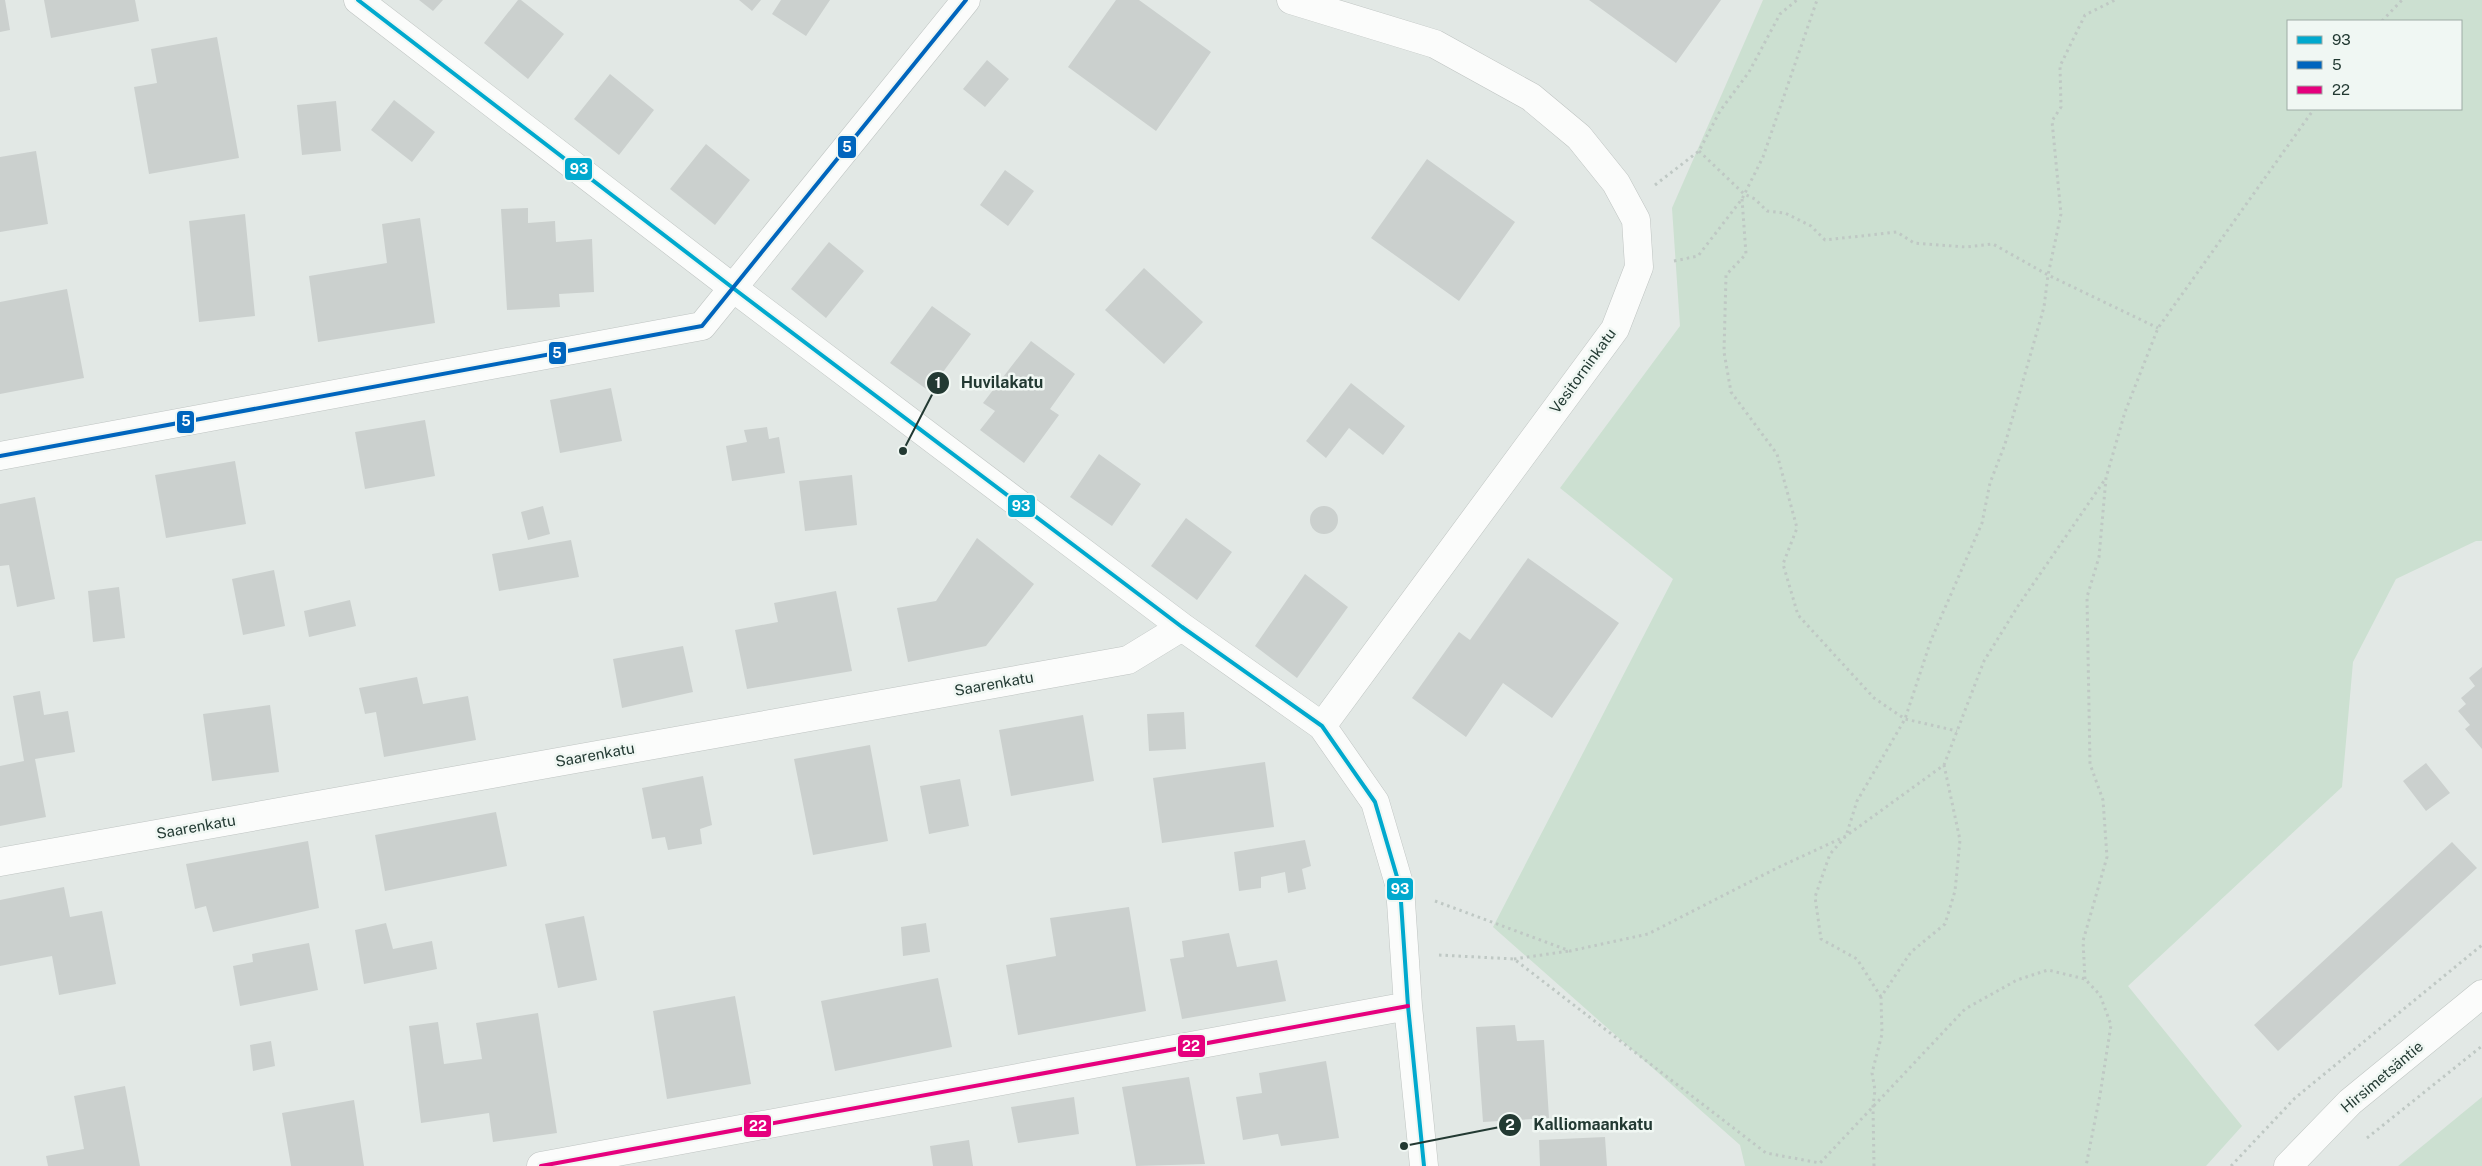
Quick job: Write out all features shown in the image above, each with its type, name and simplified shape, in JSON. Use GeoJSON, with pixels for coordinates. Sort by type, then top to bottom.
{"type":"FeatureCollection","features":[{"type":"Feature","properties":{"kind":"street"},"geometry":{"type":"LineString","coordinates":[[358,0],[733,288],[1182,627],[1322,726],[1375,802],[1400,887],[1408,1006],[1424,1166]]}},
{"type":"Feature","properties":{"kind":"street"},"geometry":{"type":"LineString","coordinates":[[0,456],[702,326],[966,0]]}},
{"type":"Feature","properties":{"kind":"street","name":"Vesitorninkatu"},"geometry":{"type":"LineString","coordinates":[[1291,0],[1436,44],[1531,97],[1579,137],[1616,183],[1636,220],[1639,267],[1615,329],[1322,726]]}},
{"type":"Feature","properties":{"kind":"street","name":"Saarenkatu"},"geometry":{"type":"LineString","coordinates":[[0,862],[1128,660],[1182,627]]}},
{"type":"Feature","properties":{"kind":"street","name":"Hirsimetsäntie"},"geometry":{"type":"LineString","coordinates":[[2288,1166],[2350,1102],[2482,994]]}},
{"type":"Feature","properties":{"kind":"street"},"geometry":{"type":"LineString","coordinates":[[541,1166],[1408,1006]]}},
{"type":"Feature","properties":{"kind":"path"},"geometry":{"type":"LineString","coordinates":[[1625,199],[1660,183],[1699,151],[1720,110],[1749,72],[1780,14],[1797,0]]}},
{"type":"Feature","properties":{"kind":"path"},"geometry":{"type":"LineString","coordinates":[[1639,267],[1698,256],[1742,199],[1763,157],[1817,0]]}},
{"type":"Feature","properties":{"kind":"path"},"geometry":{"type":"LineString","coordinates":[[1874,1166],[1873,1106],[1875,1090],[1872,1073],[1882,1034],[1881,997],[1857,959],[1820,939],[1815,897],[1830,854],[1846,836],[1858,801],[1905,718],[1931,640],[1982,523],[1990,483],[2005,444],[2044,307],[2048,275],[2061,214],[2052,121],[2061,107],[2060,66],[2085,15],[2115,0]]}},
{"type":"Feature","properties":{"kind":"path"},"geometry":{"type":"LineString","coordinates":[[2383,20],[2402,0]]}},
{"type":"Feature","properties":{"kind":"path"},"geometry":{"type":"LineString","coordinates":[[2085,979],[2083,941],[2107,857],[2103,800],[2090,764],[2087,597],[2099,556],[2106,478],[2125,412],[2158,328],[2313,110]]}},
{"type":"Feature","properties":{"kind":"path"},"geometry":{"type":"LineString","coordinates":[[1699,151],[1744,194],[1756,199],[1767,211],[1785,213],[1811,226],[1825,240],[1897,232],[1914,243],[1966,247],[1993,244],[2048,275],[2158,328]]}},
{"type":"Feature","properties":{"kind":"path"},"geometry":{"type":"LineString","coordinates":[[1742,199],[1746,254],[1726,275],[1724,352],[1731,392],[1777,454],[1798,528],[1783,564],[1798,616],[1874,698],[1905,718],[1957,731]]}},
{"type":"Feature","properties":{"kind":"path"},"geometry":{"type":"LineString","coordinates":[[1881,997],[1911,952],[1945,924],[1955,891],[1960,840],[1944,765],[1984,661],[2018,606],[2106,478]]}},
{"type":"Feature","properties":{"kind":"path"},"geometry":{"type":"LineString","coordinates":[[1404,953],[1514,959],[1570,951],[1648,934],[1777,868],[1846,836],[1944,765]]}},
{"type":"Feature","properties":{"kind":"path"},"geometry":{"type":"LineString","coordinates":[[1400,887],[1570,951]]}},
{"type":"Feature","properties":{"kind":"path"},"geometry":{"type":"LineString","coordinates":[[1514,959],[1766,1153],[1821,1165],[1873,1106],[1965,1009],[2017,980],[2048,970],[2085,979],[2100,995],[2111,1025],[2086,1166]]}},
{"type":"Feature","properties":{"kind":"path"},"geometry":{"type":"LineString","coordinates":[[2365,1140],[2482,1046]]}},
{"type":"Feature","properties":{"kind":"green space"},"geometry":{"type":"Polygon","coordinates":[[[1763,0],[2482,0],[2482,541],[2476,541],[2396,579],[2353,662],[2342,787],[2128,986],[2242,1126],[2206,1166],[1745,1166],[1740,1145],[1493,927],[1673,579],[1560,488],[1680,326],[1672,208],[1763,0]]]}},
{"type":"Feature","properties":{"kind":"green space"},"geometry":{"type":"Polygon","coordinates":[[[2482,1097],[2482,1166],[2398,1166],[2482,1097]]]}},
{"type":"Feature","properties":{"kind":"building"},"geometry":{"type":"Polygon","coordinates":[[[0,0],[5,0],[10,30],[0,32],[0,0]]]}},
{"type":"Feature","properties":{"kind":"building"},"geometry":{"type":"Polygon","coordinates":[[[44,0],[135,0],[139,21],[51,38],[44,0]]]}},
{"type":"Feature","properties":{"kind":"building"},"geometry":{"type":"Polygon","coordinates":[[[419,0],[443,0],[433,11],[419,0]]]}},
{"type":"Feature","properties":{"kind":"building"},"geometry":{"type":"Polygon","coordinates":[[[518,0],[521,0],[564,34],[528,79],[484,43],[518,0]]]}},
{"type":"Feature","properties":{"kind":"building"},"geometry":{"type":"Polygon","coordinates":[[[739,0],[761,0],[752,11],[739,0]]]}},
{"type":"Feature","properties":{"kind":"building"},"geometry":{"type":"Polygon","coordinates":[[[781,0],[830,0],[806,36],[772,14],[781,0]]]}},
{"type":"Feature","properties":{"kind":"building"},"geometry":{"type":"Polygon","coordinates":[[[1116,0],[1139,0],[1211,52],[1156,131],[1068,67],[1116,0]]]}},
{"type":"Feature","properties":{"kind":"building"},"geometry":{"type":"Polygon","coordinates":[[[1589,0],[1721,0],[1676,63],[1589,0]]]}},
{"type":"Feature","properties":{"kind":"building"},"geometry":{"type":"Polygon","coordinates":[[[217,37],[239,158],[149,174],[134,87],[157,83],[151,49],[217,37]]]}},
{"type":"Feature","properties":{"kind":"building"},"geometry":{"type":"Polygon","coordinates":[[[987,60],[1009,79],[985,107],[963,89],[987,60]]]}},
{"type":"Feature","properties":{"kind":"building"},"geometry":{"type":"Polygon","coordinates":[[[610,74],[654,110],[619,155],[574,119],[610,74]]]}},
{"type":"Feature","properties":{"kind":"building"},"geometry":{"type":"Polygon","coordinates":[[[394,100],[435,132],[412,162],[371,130],[394,100]]]}},
{"type":"Feature","properties":{"kind":"building"},"geometry":{"type":"Polygon","coordinates":[[[336,101],[341,151],[302,155],[297,105],[336,101]]]}},
{"type":"Feature","properties":{"kind":"building"},"geometry":{"type":"Polygon","coordinates":[[[706,144],[750,180],[715,225],[670,189],[706,144]]]}},
{"type":"Feature","properties":{"kind":"building"},"geometry":{"type":"Polygon","coordinates":[[[36,151],[48,224],[0,232],[0,157],[36,151]]]}},
{"type":"Feature","properties":{"kind":"building"},"geometry":{"type":"Polygon","coordinates":[[[1427,159],[1515,222],[1459,301],[1371,238],[1427,159]]]}},
{"type":"Feature","properties":{"kind":"building"},"geometry":{"type":"Polygon","coordinates":[[[1005,170],[1034,191],[1008,226],[980,205],[1005,170]]]}},
{"type":"Feature","properties":{"kind":"building"},"geometry":{"type":"Polygon","coordinates":[[[528,208],[528,223],[555,221],[556,242],[592,239],[594,292],[559,294],[560,307],[507,310],[501,209],[528,208]]]}},
{"type":"Feature","properties":{"kind":"building"},"geometry":{"type":"Polygon","coordinates":[[[245,214],[255,316],[199,322],[189,221],[245,214]]]}},
{"type":"Feature","properties":{"kind":"building"},"geometry":{"type":"Polygon","coordinates":[[[420,218],[435,323],[318,342],[309,276],[387,263],[382,224],[420,218]]]}},
{"type":"Feature","properties":{"kind":"building"},"geometry":{"type":"Polygon","coordinates":[[[829,242],[864,271],[826,318],[791,289],[829,242]]]}},
{"type":"Feature","properties":{"kind":"building"},"geometry":{"type":"Polygon","coordinates":[[[1144,268],[1203,322],[1164,364],[1105,310],[1144,268]]]}},
{"type":"Feature","properties":{"kind":"building"},"geometry":{"type":"Polygon","coordinates":[[[67,289],[84,378],[0,394],[0,302],[67,289]]]}},
{"type":"Feature","properties":{"kind":"building"},"geometry":{"type":"Polygon","coordinates":[[[932,306],[971,334],[929,391],[890,363],[932,306]]]}},
{"type":"Feature","properties":{"kind":"building"},"geometry":{"type":"Polygon","coordinates":[[[1031,341],[1075,374],[1050,409],[1059,415],[1024,463],[980,430],[995,411],[983,403],[1031,341]]]}},
{"type":"Feature","properties":{"kind":"building"},"geometry":{"type":"Polygon","coordinates":[[[1351,383],[1405,426],[1383,455],[1349,428],[1326,458],[1306,441],[1351,383]]]}},
{"type":"Feature","properties":{"kind":"building"},"geometry":{"type":"Polygon","coordinates":[[[611,388],[622,441],[560,453],[550,400],[611,388]]]}},
{"type":"Feature","properties":{"kind":"building"},"geometry":{"type":"Polygon","coordinates":[[[425,420],[435,476],[365,489],[355,432],[425,420]]]}},
{"type":"Feature","properties":{"kind":"building"},"geometry":{"type":"Polygon","coordinates":[[[767,427],[769,439],[779,437],[785,473],[732,481],[726,446],[747,442],[744,430],[767,427]]]}},
{"type":"Feature","properties":{"kind":"building"},"geometry":{"type":"Polygon","coordinates":[[[1099,454],[1141,484],[1112,526],[1070,497],[1099,454]]]}},
{"type":"Feature","properties":{"kind":"building"},"geometry":{"type":"Polygon","coordinates":[[[235,461],[246,524],[166,538],[155,475],[235,461]]]}},
{"type":"Feature","properties":{"kind":"building"},"geometry":{"type":"Polygon","coordinates":[[[852,475],[857,525],[805,531],[799,481],[852,475]]]}},
{"type":"Feature","properties":{"kind":"building"},"geometry":{"type":"Polygon","coordinates":[[[35,497],[55,599],[17,607],[9,565],[0,566],[0,504],[35,497]]]}},
{"type":"Feature","properties":{"kind":"building"},"geometry":{"type":"Polygon","coordinates":[[[543,506],[550,534],[528,540],[521,512],[543,506]]]}},
{"type":"Feature","properties":{"kind":"building"},"geometry":{"type":"Polygon","coordinates":[[[1324,506],[1334,510],[1338,520],[1334,530],[1324,534],[1314,530],[1310,520],[1314,510],[1324,506]]]}},
{"type":"Feature","properties":{"kind":"building"},"geometry":{"type":"Polygon","coordinates":[[[1186,518],[1232,552],[1197,600],[1151,566],[1186,518]]]}},
{"type":"Feature","properties":{"kind":"building"},"geometry":{"type":"Polygon","coordinates":[[[977,538],[1034,584],[986,646],[908,662],[897,608],[936,601],[977,538]]]}},
{"type":"Feature","properties":{"kind":"building"},"geometry":{"type":"Polygon","coordinates":[[[571,540],[579,577],[499,591],[492,554],[571,540]]]}},
{"type":"Feature","properties":{"kind":"building"},"geometry":{"type":"Polygon","coordinates":[[[1528,558],[1619,623],[1552,718],[1503,683],[1466,737],[1412,698],[1459,632],[1470,640],[1528,558]]]}},
{"type":"Feature","properties":{"kind":"building"},"geometry":{"type":"Polygon","coordinates":[[[274,570],[285,626],[243,635],[232,579],[274,570]]]}},
{"type":"Feature","properties":{"kind":"building"},"geometry":{"type":"Polygon","coordinates":[[[1305,574],[1348,607],[1297,678],[1255,646],[1305,574]]]}},
{"type":"Feature","properties":{"kind":"building"},"geometry":{"type":"Polygon","coordinates":[[[119,587],[125,638],[93,642],[88,591],[119,587]]]}},
{"type":"Feature","properties":{"kind":"building"},"geometry":{"type":"Polygon","coordinates":[[[836,591],[852,671],[747,689],[735,630],[778,622],[774,603],[836,591]]]}},
{"type":"Feature","properties":{"kind":"building"},"geometry":{"type":"Polygon","coordinates":[[[350,600],[356,626],[309,637],[304,611],[350,600]]]}},
{"type":"Feature","properties":{"kind":"building"},"geometry":{"type":"Polygon","coordinates":[[[683,646],[693,692],[622,708],[613,659],[683,646]]]}},
{"type":"Feature","properties":{"kind":"building"},"geometry":{"type":"Polygon","coordinates":[[[2482,667],[2482,749],[2465,729],[2470,725],[2458,711],[2466,704],[2461,698],[2475,686],[2469,678],[2482,667]]]}},
{"type":"Feature","properties":{"kind":"building"},"geometry":{"type":"Polygon","coordinates":[[[417,677],[423,704],[468,696],[476,740],[384,757],[376,712],[365,714],[359,688],[417,677]]]}},
{"type":"Feature","properties":{"kind":"building"},"geometry":{"type":"Polygon","coordinates":[[[40,691],[44,715],[68,711],[75,752],[35,759],[46,817],[0,826],[0,766],[24,761],[13,696],[40,691]]]}},
{"type":"Feature","properties":{"kind":"building"},"geometry":{"type":"Polygon","coordinates":[[[270,705],[279,772],[212,781],[203,714],[270,705]]]}},
{"type":"Feature","properties":{"kind":"building"},"geometry":{"type":"Polygon","coordinates":[[[1184,712],[1186,749],[1149,751],[1147,714],[1184,712]]]}},
{"type":"Feature","properties":{"kind":"building"},"geometry":{"type":"Polygon","coordinates":[[[1083,715],[1094,781],[1011,796],[999,730],[1083,715]]]}},
{"type":"Feature","properties":{"kind":"building"},"geometry":{"type":"Polygon","coordinates":[[[870,745],[888,841],[813,855],[794,759],[870,745]]]}},
{"type":"Feature","properties":{"kind":"building"},"geometry":{"type":"Polygon","coordinates":[[[1265,762],[1274,827],[1162,843],[1153,778],[1265,762]]]}},
{"type":"Feature","properties":{"kind":"building"},"geometry":{"type":"Polygon","coordinates":[[[2426,763],[2450,793],[2426,811],[2403,781],[2426,763]]]}},
{"type":"Feature","properties":{"kind":"building"},"geometry":{"type":"Polygon","coordinates":[[[703,776],[712,825],[700,829],[702,844],[668,850],[665,837],[652,839],[642,788],[703,776]]]}},
{"type":"Feature","properties":{"kind":"building"},"geometry":{"type":"Polygon","coordinates":[[[960,779],[969,826],[929,834],[920,786],[960,779]]]}},
{"type":"Feature","properties":{"kind":"building"},"geometry":{"type":"Polygon","coordinates":[[[496,812],[507,866],[385,891],[375,835],[496,812]]]}},
{"type":"Feature","properties":{"kind":"building"},"geometry":{"type":"Polygon","coordinates":[[[1305,840],[1311,866],[1302,869],[1306,889],[1288,893],[1285,872],[1261,877],[1261,888],[1239,891],[1234,852],[1305,840]]]}},
{"type":"Feature","properties":{"kind":"building"},"geometry":{"type":"Polygon","coordinates":[[[308,841],[319,908],[213,932],[206,906],[195,909],[186,864],[308,841]]]}},
{"type":"Feature","properties":{"kind":"building"},"geometry":{"type":"Polygon","coordinates":[[[2452,842],[2477,868],[2278,1051],[2254,1025],[2452,842]]]}},
{"type":"Feature","properties":{"kind":"building"},"geometry":{"type":"Polygon","coordinates":[[[64,887],[70,917],[102,911],[116,984],[59,995],[52,956],[0,966],[0,900],[64,887]]]}},
{"type":"Feature","properties":{"kind":"building"},"geometry":{"type":"Polygon","coordinates":[[[1129,907],[1146,1011],[1018,1035],[1006,965],[1056,956],[1050,918],[1129,907]]]}},
{"type":"Feature","properties":{"kind":"building"},"geometry":{"type":"Polygon","coordinates":[[[584,916],[597,980],[558,988],[545,924],[584,916]]]}},
{"type":"Feature","properties":{"kind":"building"},"geometry":{"type":"Polygon","coordinates":[[[386,923],[393,949],[432,941],[437,969],[364,984],[355,930],[386,923]]]}},
{"type":"Feature","properties":{"kind":"building"},"geometry":{"type":"Polygon","coordinates":[[[926,923],[930,952],[903,956],[901,927],[926,923]]]}},
{"type":"Feature","properties":{"kind":"building"},"geometry":{"type":"Polygon","coordinates":[[[1229,933],[1237,967],[1277,960],[1286,1001],[1182,1019],[1170,959],[1184,957],[1182,941],[1229,933]]]}},
{"type":"Feature","properties":{"kind":"building"},"geometry":{"type":"Polygon","coordinates":[[[309,943],[318,990],[240,1006],[233,966],[253,962],[252,954],[309,943]]]}},
{"type":"Feature","properties":{"kind":"building"},"geometry":{"type":"Polygon","coordinates":[[[938,978],[952,1047],[835,1071],[821,1001],[938,978]]]}},
{"type":"Feature","properties":{"kind":"building"},"geometry":{"type":"Polygon","coordinates":[[[735,996],[751,1084],[667,1099],[653,1011],[735,996]]]}},
{"type":"Feature","properties":{"kind":"building"},"geometry":{"type":"Polygon","coordinates":[[[538,1013],[557,1133],[493,1142],[489,1113],[421,1123],[409,1026],[438,1022],[444,1064],[482,1059],[476,1023],[538,1013]]]}},
{"type":"Feature","properties":{"kind":"building"},"geometry":{"type":"Polygon","coordinates":[[[1515,1025],[1517,1041],[1544,1040],[1549,1118],[1483,1122],[1476,1027],[1515,1025]]]}},
{"type":"Feature","properties":{"kind":"building"},"geometry":{"type":"Polygon","coordinates":[[[271,1041],[275,1066],[253,1071],[250,1045],[271,1041]]]}},
{"type":"Feature","properties":{"kind":"building"},"geometry":{"type":"Polygon","coordinates":[[[1326,1061],[1339,1138],[1281,1146],[1278,1134],[1243,1140],[1236,1097],[1262,1093],[1259,1073],[1326,1061]]]}},
{"type":"Feature","properties":{"kind":"building"},"geometry":{"type":"Polygon","coordinates":[[[1189,1077],[1205,1164],[1136,1166],[1122,1087],[1189,1077]]]}},
{"type":"Feature","properties":{"kind":"building"},"geometry":{"type":"Polygon","coordinates":[[[125,1086],[140,1166],[48,1166],[46,1156],[84,1149],[74,1096],[125,1086]]]}},
{"type":"Feature","properties":{"kind":"building"},"geometry":{"type":"Polygon","coordinates":[[[1074,1097],[1079,1134],[1018,1143],[1011,1107],[1074,1097]]]}},
{"type":"Feature","properties":{"kind":"building"},"geometry":{"type":"Polygon","coordinates":[[[354,1100],[364,1166],[291,1166],[282,1113],[354,1100]]]}},
{"type":"Feature","properties":{"kind":"building"},"geometry":{"type":"Polygon","coordinates":[[[1605,1137],[1607,1166],[1540,1166],[1539,1140],[1605,1137]]]}},
{"type":"Feature","properties":{"kind":"building"},"geometry":{"type":"Polygon","coordinates":[[[969,1140],[973,1166],[933,1166],[930,1146],[969,1140]]]}},
{"type":"Feature","properties":{"kind":"transit line","name":"93"},"geometry":{"type":"LineString","coordinates":[[358,0],[733,288],[1182,627],[1322,726],[1375,802],[1400,887],[1408,1006],[1424,1166]]}},
{"type":"Feature","properties":{"kind":"transit line","name":"5"},"geometry":{"type":"LineString","coordinates":[[0,456],[702,326],[966,0]]}},
{"type":"Feature","properties":{"kind":"transit line","name":"22"},"geometry":{"type":"LineString","coordinates":[[541,1166],[1408,1006]]}},
{"type":"Feature","properties":{"kind":"place","name":"Huvilakatu"},"geometry":{"type":"Point","coordinates":[903,451]}},
{"type":"Feature","properties":{"kind":"place","name":"Kalliomaankatu"},"geometry":{"type":"Point","coordinates":[1404,1146]}}]}
